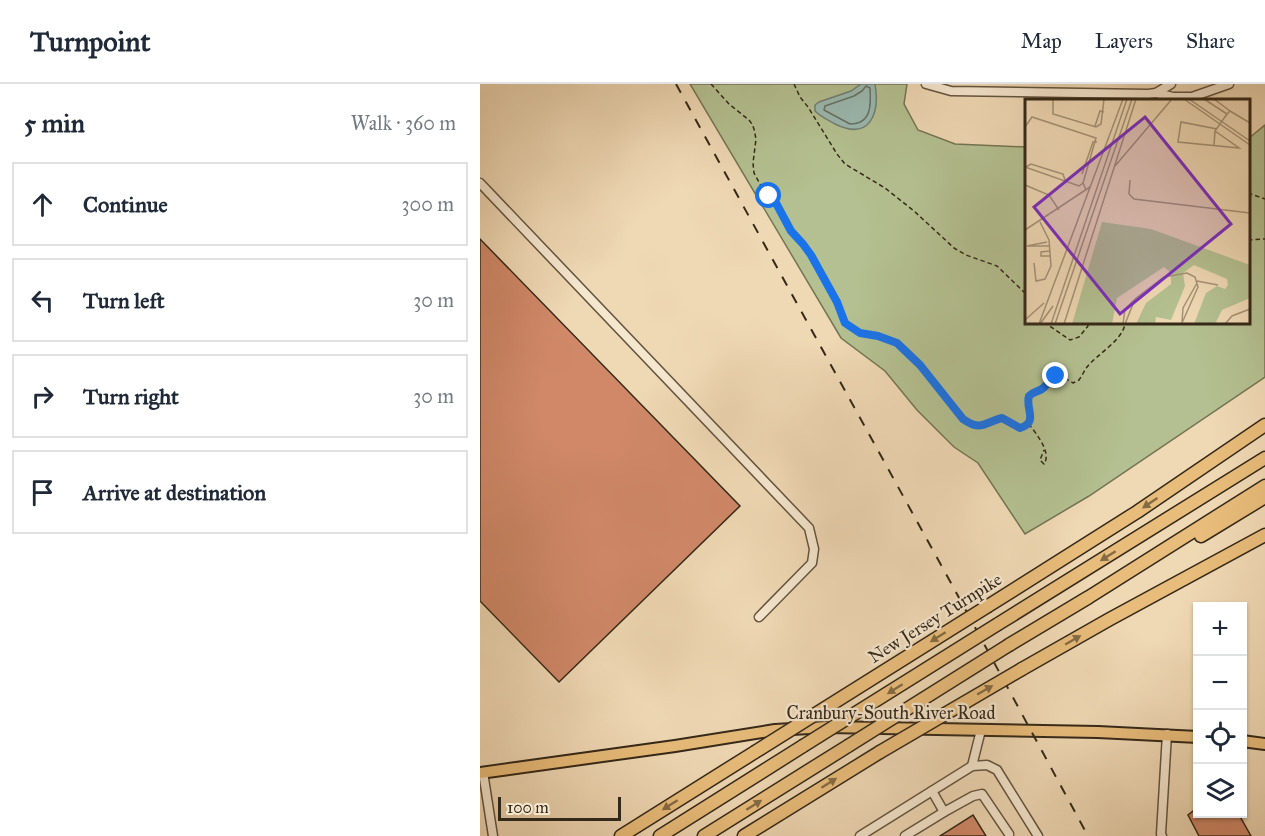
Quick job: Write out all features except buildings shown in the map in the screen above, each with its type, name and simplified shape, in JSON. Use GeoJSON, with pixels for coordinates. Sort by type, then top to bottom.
{"type":"FeatureCollection","features":[{"type":"Feature","properties":{"kind":"highway"},"geometry":{"type":"LineString","coordinates":[[1199,471],[1265,417]]}},
{"type":"Feature","properties":{"kind":"highway","name":"New Jersey Turnpike"},"geometry":{"type":"LineString","coordinates":[[621,836],[1096,538],[1265,425]]}},
{"type":"Feature","properties":{"kind":"highway"},"geometry":{"type":"LineString","coordinates":[[1193,503],[1265,452]]}},
{"type":"Feature","properties":{"kind":"highway"},"geometry":{"type":"LineString","coordinates":[[660,836],[1265,458]]}},
{"type":"Feature","properties":{"kind":"highway"},"geometry":{"type":"LineString","coordinates":[[704,836],[1265,486]]}},
{"type":"Feature","properties":{"kind":"highway"},"geometry":{"type":"LineString","coordinates":[[1089,597],[1169,555],[1265,497]]}},
{"type":"Feature","properties":{"kind":"highway"},"geometry":{"type":"LineString","coordinates":[[744,836],[880,752],[1022,669],[1265,535]]}},
{"type":"Feature","properties":{"kind":"highway"},"geometry":{"type":"LineString","coordinates":[[1220,560],[1265,541]]}},
{"type":"Feature","properties":{"kind":"main road","name":"Cranbury-South River Road"},"geometry":{"type":"LineString","coordinates":[[482,772],[675,747],[775,730],[838,727],[1167,734],[1193,737]]}},
{"type":"Feature","properties":{"kind":"main road"},"geometry":{"type":"LineString","coordinates":[[1247,742],[1265,744]]}},
{"type":"Feature","properties":{"kind":"street"},"geometry":{"type":"LineString","coordinates":[[926,84],[951,91],[1156,93],[1173,98],[1192,97],[1229,84]]}},
{"type":"Feature","properties":{"kind":"street"},"geometry":{"type":"LineString","coordinates":[[1156,93],[1171,84]]}},
{"type":"Feature","properties":{"kind":"street"},"geometry":{"type":"LineString","coordinates":[[480,183],[809,528],[814,549],[812,563],[759,617]]}},
{"type":"Feature","properties":{"kind":"street"},"geometry":{"type":"LineString","coordinates":[[972,766],[981,730]]}},
{"type":"Feature","properties":{"kind":"street"},"geometry":{"type":"LineString","coordinates":[[1162,836],[1167,734]]}},
{"type":"Feature","properties":{"kind":"street"},"geometry":{"type":"LineString","coordinates":[[860,836],[972,766],[987,765],[997,771],[1038,836]]}},
{"type":"Feature","properties":{"kind":"street"},"geometry":{"type":"LineString","coordinates":[[482,772],[493,836]]}},
{"type":"Feature","properties":{"kind":"street"},"geometry":{"type":"LineString","coordinates":[[932,791],[944,812]]}},
{"type":"Feature","properties":{"kind":"street"},"geometry":{"type":"LineString","coordinates":[[905,836],[973,796],[982,794],[1009,834]]}},
{"type":"Feature","properties":{"kind":"path"},"geometry":{"type":"LineString","coordinates":[[711,84],[752,124],[756,139],[754,173],[761,186],[776,203],[787,225],[811,255],[837,302],[845,323],[860,333],[878,336],[897,343],[920,365],[963,419],[969,423],[981,426],[1002,418],[1020,428],[1026,426],[1031,415],[1027,403],[1029,396],[1042,389],[1056,376],[1073,383],[1079,380],[1088,365],[1120,335],[1125,324]]}},
{"type":"Feature","properties":{"kind":"path"},"geometry":{"type":"LineString","coordinates":[[794,84],[800,97],[845,164],[885,188],[954,248],[966,255],[997,266],[1025,293]]}},
{"type":"Feature","properties":{"kind":"path"},"geometry":{"type":"LineString","coordinates":[[1250,194],[1265,199]]}},
{"type":"Feature","properties":{"kind":"path"},"geometry":{"type":"LineString","coordinates":[[1250,240],[1265,238]]}},
{"type":"Feature","properties":{"kind":"path"},"geometry":{"type":"LineString","coordinates":[[1047,324],[1070,340],[1079,338],[1088,324]]}},
{"type":"Feature","properties":{"kind":"path"},"geometry":{"type":"LineString","coordinates":[[1029,423],[1044,450]]}},
{"type":"Feature","properties":{"kind":"green space"},"geometry":{"type":"Polygon","coordinates":[[[690,84],[907,84],[904,104],[918,130],[955,144],[1025,147],[1025,324],[1250,324],[1250,137],[1265,125],[1265,377],[1089,496],[1025,534],[978,463],[954,447],[917,410],[885,371],[841,338],[690,84]]]}},
{"type":"Feature","properties":{"kind":"water"},"geometry":{"type":"Polygon","coordinates":[[[861,84],[875,84],[876,95],[874,114],[864,127],[847,128],[835,124],[815,111],[815,105],[819,102],[851,91],[861,84]]]}},
{"type":"Feature","properties":{"kind":"railway"},"geometry":{"type":"LineString","coordinates":[[676,84],[1088,836]]}},
{"type":"Feature","properties":{"kind":"route"},"geometry":{"type":"LineString","coordinates":[[769,196],[776,203],[791,231],[811,255],[848,327],[860,333],[878,336],[897,343],[920,365],[963,419],[969,423],[981,426],[1002,418],[1016,427],[1026,426],[1031,415],[1027,399],[1056,376]]}}]}
